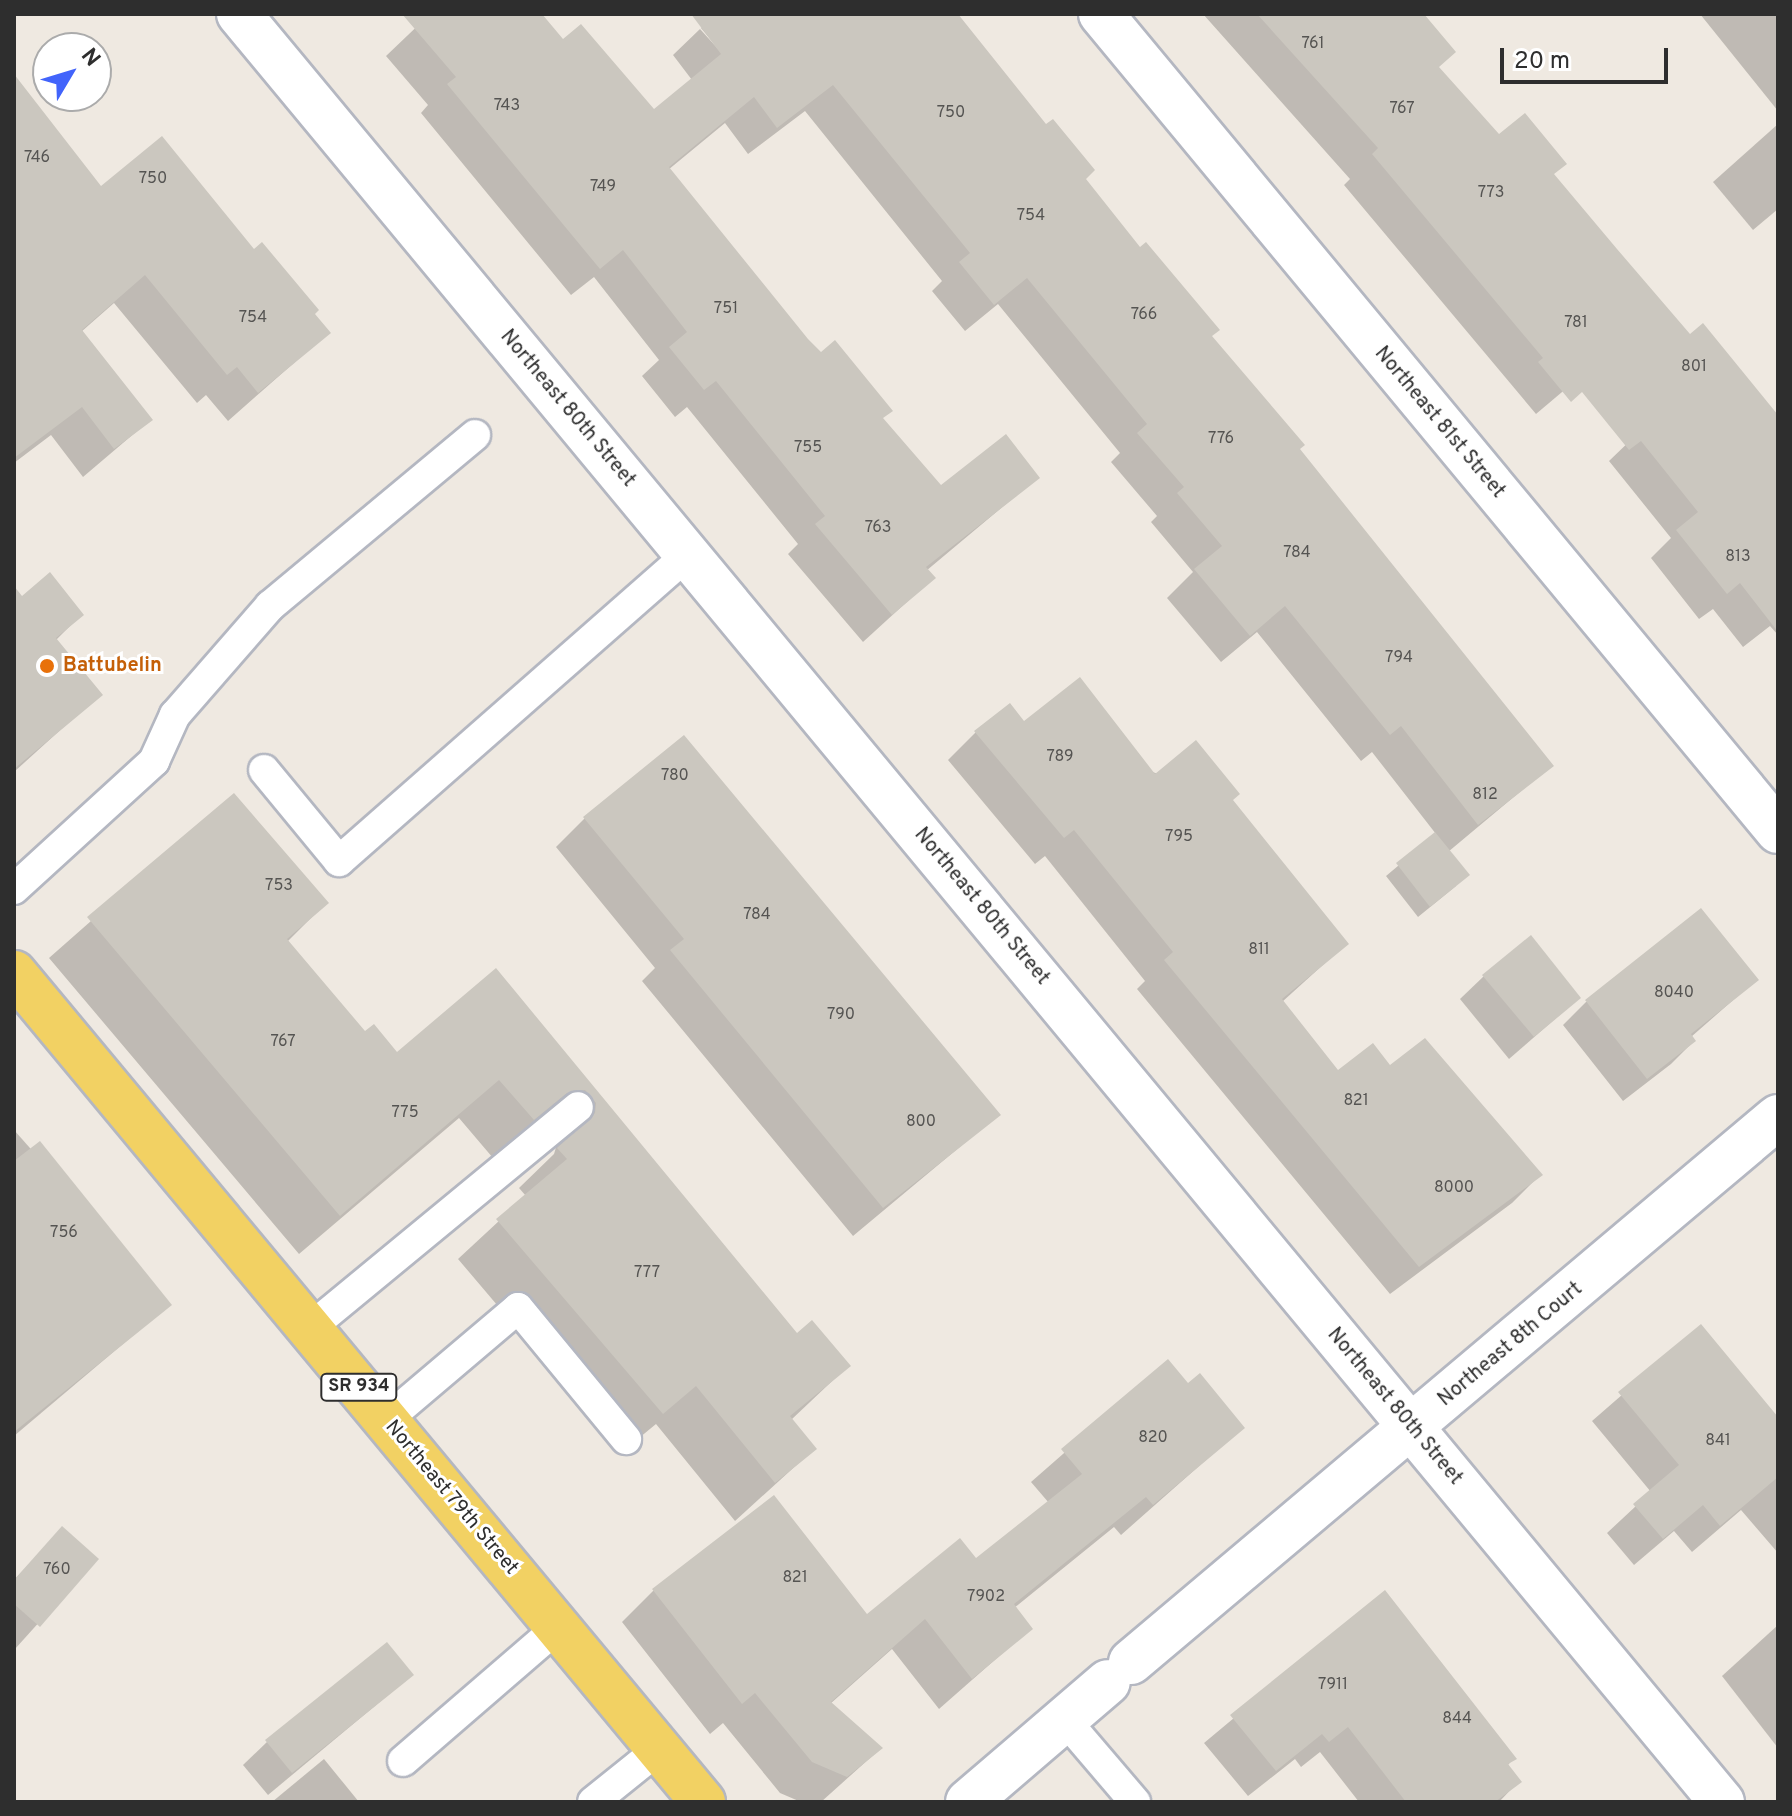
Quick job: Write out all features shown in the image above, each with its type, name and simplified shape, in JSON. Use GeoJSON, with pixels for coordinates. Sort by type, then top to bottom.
{"type":"FeatureCollection","features":[{"type":"Feature","properties":{"kind":"main road","name":"Northeast 79th Street"},"geometry":{"type":"LineString","coordinates":[[14,973],[703,1802]]}},
{"type":"Feature","properties":{"kind":"street","name":"Northeast 80th Street"},"geometry":{"type":"LineString","coordinates":[[239,14],[1722,1802]]}},
{"type":"Feature","properties":{"kind":"street","name":"Northeast 81st Street"},"geometry":{"type":"LineString","coordinates":[[1101,14],[1778,831]]}},
{"type":"Feature","properties":{"kind":"street","name":"Northeast 8th Court"},"geometry":{"type":"LineString","coordinates":[[968,1802],[1778,1117]]}},
{"type":"Feature","properties":{"kind":"lane"},"geometry":{"type":"LineString","coordinates":[[14,889],[154,761],[175,715],[270,606],[475,435]]}},
{"type":"Feature","properties":{"kind":"lane"},"geometry":{"type":"LineString","coordinates":[[264,770],[339,861],[689,554]]}},
{"type":"Feature","properties":{"kind":"lane"},"geometry":{"type":"LineString","coordinates":[[310,1328],[578,1107]]}},
{"type":"Feature","properties":{"kind":"lane"},"geometry":{"type":"LineString","coordinates":[[386,1420],[518,1308],[626,1439]]}},
{"type":"Feature","properties":{"kind":"lane"},"geometry":{"type":"LineString","coordinates":[[403,1761],[558,1627]]}},
{"type":"Feature","properties":{"kind":"lane"},"geometry":{"type":"LineString","coordinates":[[1065,1720],[1135,1802]]}},
{"type":"Feature","properties":{"kind":"lane"},"geometry":{"type":"LineString","coordinates":[[593,1802],[659,1749]]}},
{"type":"Feature","properties":{"kind":"building"},"geometry":{"type":"Polygon","coordinates":[[[402,14],[542,14],[563,39],[581,24],[654,109],[721,54],[691,14],[958,14],[1046,124],[1053,119],[1095,170],[1086,179],[1140,247],[1146,242],[1220,330],[1212,336],[1305,445],[1300,449],[1554,766],[1478,825],[1401,726],[1390,735],[1285,606],[1250,636],[1194,569],[1222,546],[1177,493],[1184,487],[1137,433],[1147,424],[1027,278],[994,305],[959,262],[970,253],[833,85],[777,128],[754,97],[669,167],[808,339],[821,352],[835,340],[893,411],[883,418],[941,485],[1006,434],[1040,478],[926,567],[936,578],[892,615],[815,524],[825,516],[716,381],[704,390],[669,347],[687,332],[623,250],[600,269],[447,84],[456,77],[402,14]]]}},
{"type":"Feature","properties":{"kind":"building"},"geometry":{"type":"Polygon","coordinates":[[[1257,14],[1424,14],[1456,52],[1439,67],[1499,134],[1525,113],[1567,164],[1554,174],[1617,249],[1690,334],[1703,323],[1778,415],[1778,632],[1740,583],[1727,594],[1676,530],[1698,512],[1641,441],[1629,450],[1582,392],[1571,402],[1538,362],[1543,358],[1372,154],[1378,148],[1257,14]]]}},
{"type":"Feature","properties":{"kind":"building"},"geometry":{"type":"Polygon","coordinates":[[[14,74],[32,97],[32,112],[44,112],[101,186],[162,136],[254,249],[262,242],[319,310],[315,314],[331,333],[258,393],[237,367],[227,375],[145,275],[82,330],[153,420],[114,449],[82,407],[14,458],[14,74]]]}},
{"type":"Feature","properties":{"kind":"building","name":"Battubelin"},"geometry":{"type":"Polygon","coordinates":[[[50,572],[84,615],[56,638],[103,695],[14,769],[14,586],[22,596],[50,572]]]}},
{"type":"Feature","properties":{"kind":"building"},"geometry":{"type":"Polygon","coordinates":[[[1080,677],[1155,774],[1196,740],[1240,794],[1233,800],[1349,944],[1282,999],[1338,1070],[1373,1043],[1390,1065],[1425,1038],[1543,1175],[1419,1267],[1164,960],[1173,952],[1074,830],[1064,838],[974,731],[1010,703],[1024,721],[1080,677]]]}},
{"type":"Feature","properties":{"kind":"building"},"geometry":{"type":"Polygon","coordinates":[[[684,735],[1001,1115],[883,1208],[670,950],[684,939],[583,817],[684,735]]]}},
{"type":"Feature","properties":{"kind":"building"},"geometry":{"type":"Polygon","coordinates":[[[234,793],[329,903],[287,939],[365,1031],[374,1024],[397,1052],[496,968],[797,1333],[812,1320],[851,1366],[790,1416],[817,1449],[775,1483],[696,1386],[663,1414],[496,1219],[567,1159],[557,1148],[595,1113],[596,1103],[585,1090],[567,1093],[534,1120],[499,1080],[340,1216],[87,917],[234,793]]]}},
{"type":"Feature","properties":{"kind":"building"},"geometry":{"type":"Polygon","coordinates":[[[1435,832],[1470,875],[1430,907],[1396,863],[1435,832]]]}},
{"type":"Feature","properties":{"kind":"building"},"geometry":{"type":"Polygon","coordinates":[[[1701,908],[1759,980],[1691,1034],[1696,1041],[1647,1079],[1585,1000],[1701,908]]]}},
{"type":"Feature","properties":{"kind":"building"},"geometry":{"type":"Polygon","coordinates":[[[1531,935],[1581,998],[1534,1037],[1482,975],[1531,935]]]}},
{"type":"Feature","properties":{"kind":"building"},"geometry":{"type":"Polygon","coordinates":[[[40,1141],[172,1305],[14,1432],[14,1161],[40,1141]]]}},
{"type":"Feature","properties":{"kind":"building"},"geometry":{"type":"Polygon","coordinates":[[[1701,1324],[1778,1417],[1778,1477],[1720,1526],[1703,1505],[1663,1539],[1633,1504],[1679,1465],[1618,1392],[1701,1324]]]}},
{"type":"Feature","properties":{"kind":"building"},"geometry":{"type":"Polygon","coordinates":[[[1168,1359],[1188,1383],[1200,1373],[1245,1428],[1153,1505],[1146,1497],[1014,1604],[1033,1629],[972,1679],[925,1619],[831,1702],[883,1748],[847,1777],[812,1762],[755,1693],[742,1704],[652,1589],[774,1495],[867,1614],[960,1538],[976,1558],[1082,1474],[1061,1449],[1168,1359]]]}},
{"type":"Feature","properties":{"kind":"building"},"geometry":{"type":"Polygon","coordinates":[[[62,1526],[99,1559],[40,1627],[14,1604],[14,1580],[62,1526]]]}},
{"type":"Feature","properties":{"kind":"building"},"geometry":{"type":"Polygon","coordinates":[[[1385,1590],[1517,1759],[1508,1764],[1522,1782],[1495,1802],[1406,1802],[1348,1727],[1329,1742],[1322,1734],[1276,1771],[1230,1715],[1385,1590]]]}},
{"type":"Feature","properties":{"kind":"building"},"geometry":{"type":"Polygon","coordinates":[[[387,1642],[414,1675],[292,1773],[265,1740],[387,1642]]]}},
{"type":"Feature","properties":{"kind":"place","name":"Battubelin"},"geometry":{"type":"Point","coordinates":[47,666]}}]}
